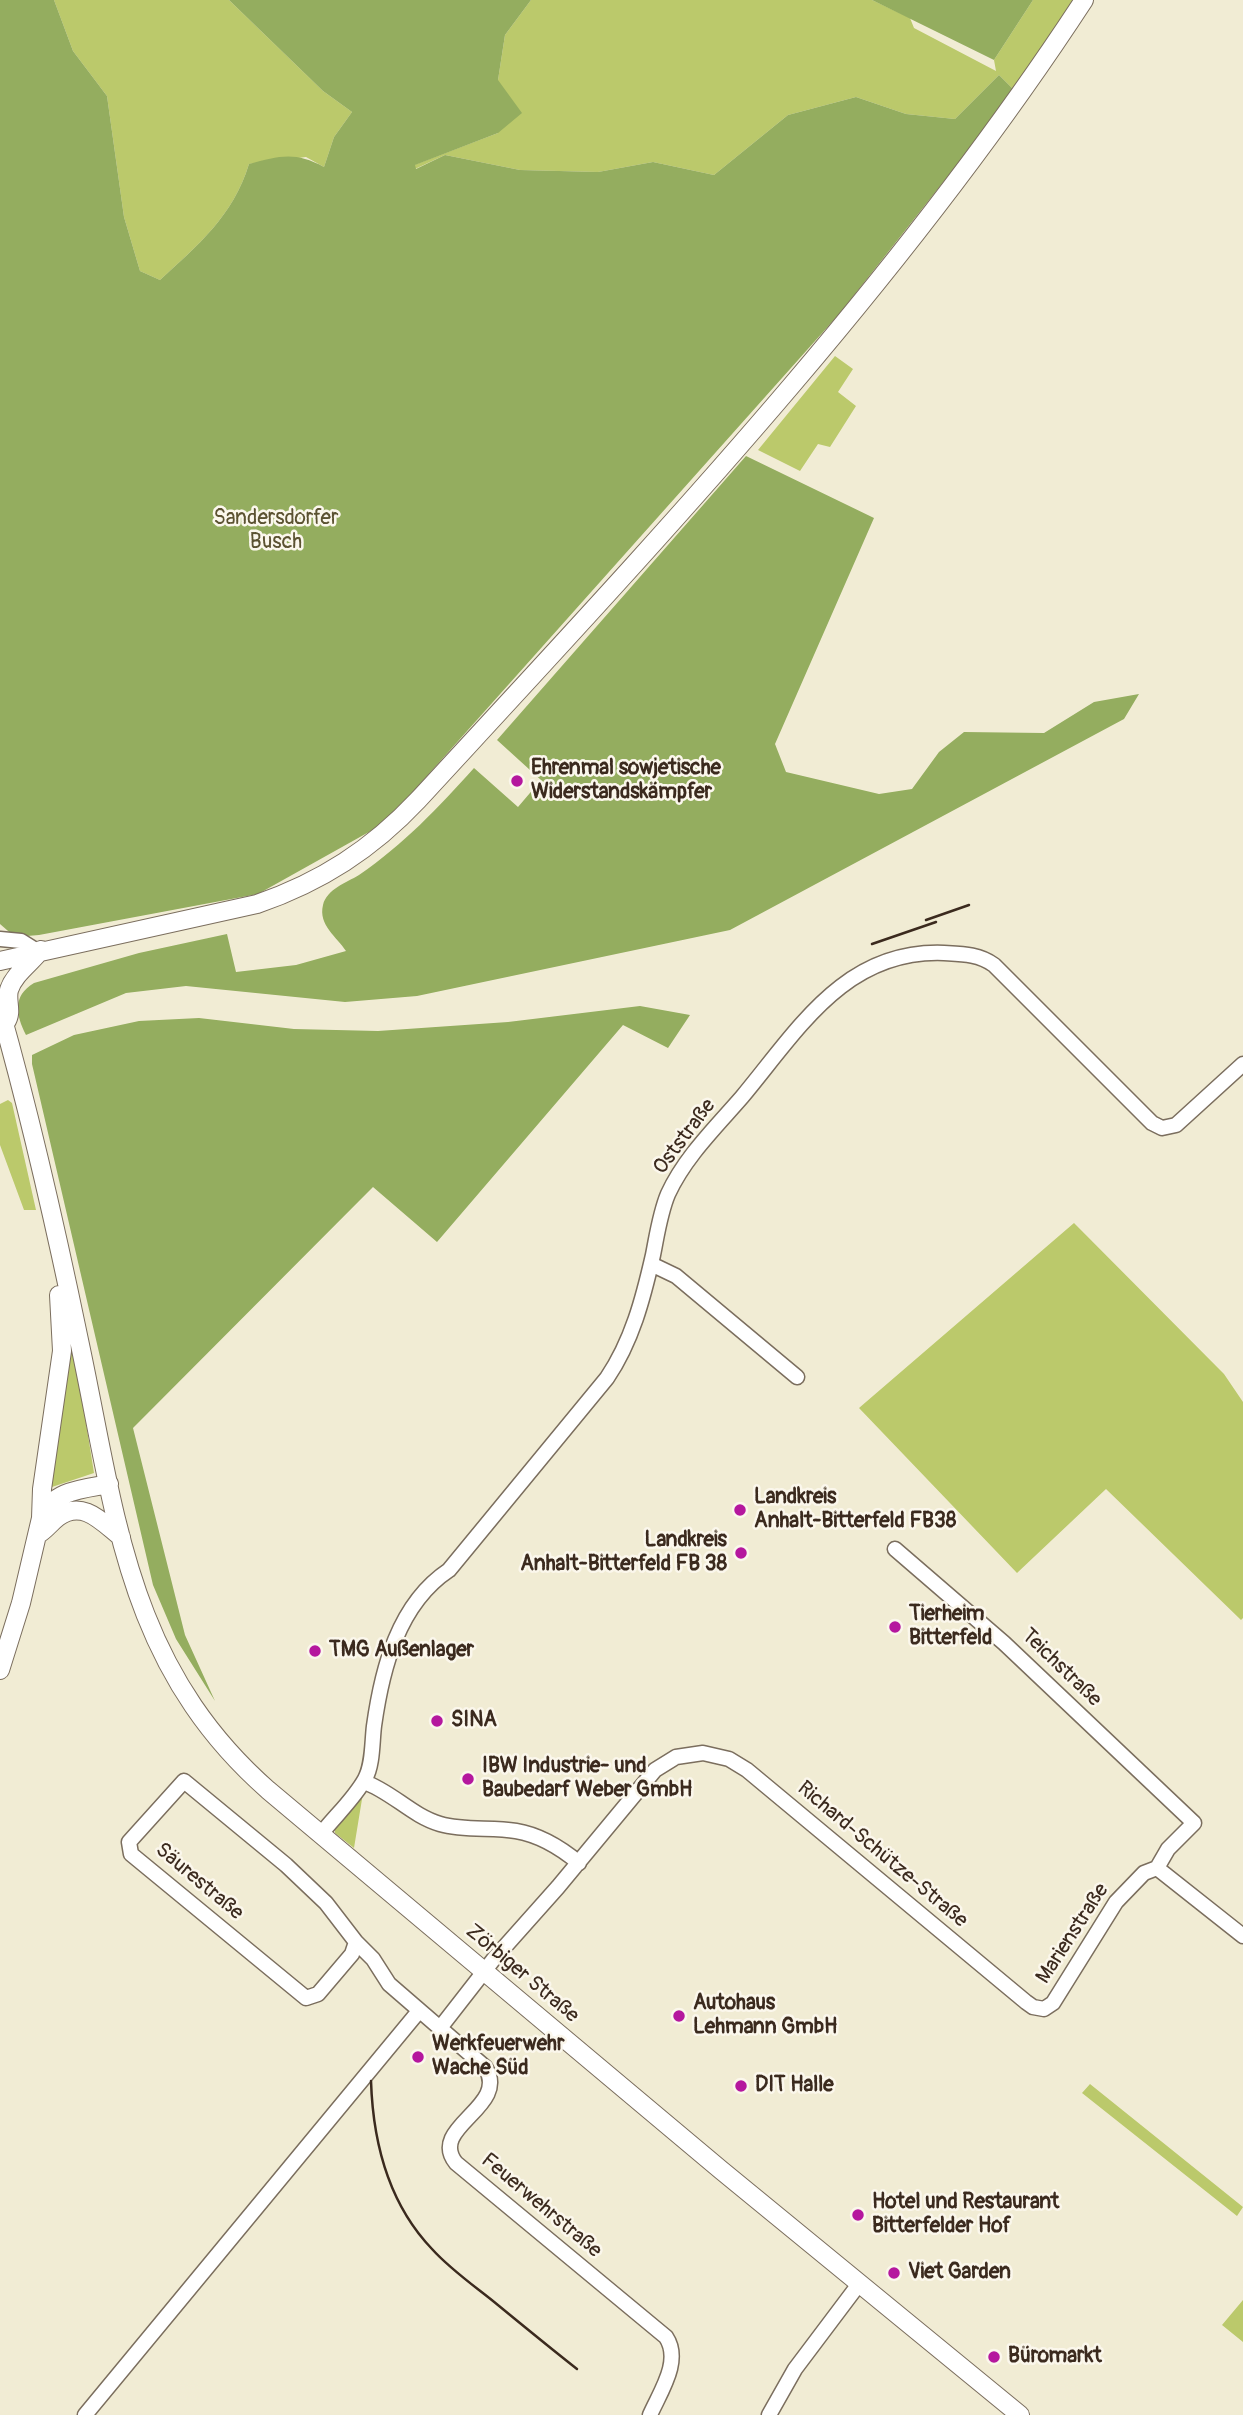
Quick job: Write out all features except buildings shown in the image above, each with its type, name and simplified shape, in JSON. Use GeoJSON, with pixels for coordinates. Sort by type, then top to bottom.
{"type":"FeatureCollection","features":[{"type":"Feature","properties":{"kind":"main road"},"geometry":{"type":"LineString","coordinates":[[0,961],[202,917],[276,897],[336,869],[392,827],[707,481],[793,381],[976,153],[1026,86],[1084,0]]}},
{"type":"Feature","properties":{"kind":"main road"},"geometry":{"type":"LineString","coordinates":[[0,1670],[18,1614],[39,1526],[62,1351],[62,1319],[54,1269],[57,1247],[4,1024],[10,1016],[8,993],[11,985],[39,951]]}},
{"type":"Feature","properties":{"kind":"main road","name":"Zörbiger Straße"},"geometry":{"type":"LineString","coordinates":[[57,1247],[121,1537],[143,1610],[184,1695],[212,1732],[241,1765],[484,1972],[1020,2415]]}},
{"type":"Feature","properties":{"kind":"main road"},"geometry":{"type":"LineString","coordinates":[[39,1526],[48,1505],[59,1495],[109,1484]]}},
{"type":"Feature","properties":{"kind":"main road"},"geometry":{"type":"LineString","coordinates":[[39,1526],[62,1514],[80,1510],[93,1514],[121,1537]]}},
{"type":"Feature","properties":{"kind":"street"},"geometry":{"type":"LineString","coordinates":[[0,939],[21,941],[39,951]]}},
{"type":"Feature","properties":{"kind":"street","name":"Oststraße"},"geometry":{"type":"LineString","coordinates":[[321,1834],[364,1782],[368,1772],[381,1686],[392,1649],[408,1612],[430,1584],[449,1570],[607,1378],[629,1340],[651,1264],[663,1209],[683,1168],[820,1003],[844,982],[884,962],[925,953],[984,958],[1159,1127],[1177,1125],[1243,1064]]}},
{"type":"Feature","properties":{"kind":"street"},"geometry":{"type":"LineString","coordinates":[[651,1264],[676,1276],[797,1377]]}},
{"type":"Feature","properties":{"kind":"street","name":"Teichstraße"},"geometry":{"type":"LineString","coordinates":[[895,1549],[1004,1643],[1194,1823]]}},
{"type":"Feature","properties":{"kind":"street","name":"Richard-Schütze-Straße"},"geometry":{"type":"LineString","coordinates":[[579,1863],[650,1775],[667,1761],[685,1754],[719,1756],[747,1770],[1026,2002],[1033,2007],[1044,2009]]}},
{"type":"Feature","properties":{"kind":"street","name":"Säurestraße"},"geometry":{"type":"LineString","coordinates":[[356,1942],[352,1954],[318,1994],[306,1998],[131,1854],[129,1842],[184,1781],[286,1865],[326,1903],[373,1959],[389,1984],[440,2028]]}},
{"type":"Feature","properties":{"kind":"street"},"geometry":{"type":"LineString","coordinates":[[364,1782],[376,1786],[434,1822],[476,1830],[526,1834],[559,1847],[579,1863],[484,1972],[440,2028]]}},
{"type":"Feature","properties":{"kind":"street","name":"Marienstraße"},"geometry":{"type":"LineString","coordinates":[[1044,2009],[1059,1996],[1124,1893],[1144,1873],[1157,1868],[1168,1849],[1194,1823]]}},
{"type":"Feature","properties":{"kind":"street"},"geometry":{"type":"LineString","coordinates":[[1157,1868],[1243,1936]]}},
{"type":"Feature","properties":{"kind":"street"},"geometry":{"type":"LineString","coordinates":[[85,2415],[419,2011]]}},
{"type":"Feature","properties":{"kind":"street","name":"Feuerwehrstraße"},"geometry":{"type":"LineString","coordinates":[[440,2028],[485,2067],[490,2083],[486,2097],[452,2137],[449,2147],[453,2159],[662,2332],[670,2342],[672,2365],[650,2415]]}},
{"type":"Feature","properties":{"kind":"street"},"geometry":{"type":"LineString","coordinates":[[769,2415],[795,2369],[859,2284]]}},
{"type":"Feature","properties":{"kind":"green space","name":"Sandersdorfer Busch"},"geometry":{"type":"Polygon","coordinates":[[[0,0],[54,0],[73,51],[107,96],[124,217],[140,271],[160,280],[201,242],[224,214],[234,199],[249,164],[287,156],[324,167],[334,137],[352,112],[323,91],[229,0],[531,0],[505,35],[498,80],[522,113],[498,133],[415,165],[416,169],[445,155],[520,170],[598,172],[653,162],[714,175],[788,115],[856,97],[906,114],[955,119],[999,75],[1015,91],[840,313],[385,823],[258,894],[39,935],[15,937],[0,924],[0,0]]]}},
{"type":"Feature","properties":{"kind":"green space"},"geometry":{"type":"Polygon","coordinates":[[[54,0],[229,0],[323,91],[352,112],[334,137],[324,167],[306,157],[249,164],[234,199],[224,214],[201,242],[160,280],[140,271],[124,217],[107,96],[73,51],[54,0]]]}},
{"type":"Feature","properties":{"kind":"green space"},"geometry":{"type":"Polygon","coordinates":[[[531,0],[872,0],[910,18],[914,28],[996,71],[994,60],[1033,0],[1074,0],[1015,91],[999,75],[955,119],[906,114],[856,97],[788,115],[714,175],[653,162],[598,172],[520,170],[445,155],[415,169],[414,165],[498,133],[498,80],[505,35],[531,0]]]}},
{"type":"Feature","properties":{"kind":"green space"},"geometry":{"type":"Polygon","coordinates":[[[872,0],[1033,0],[994,60],[872,0]]]}},
{"type":"Feature","properties":{"kind":"green space"},"geometry":{"type":"Polygon","coordinates":[[[835,356],[853,369],[838,392],[856,406],[830,447],[818,444],[800,471],[758,450],[835,356]]]}},
{"type":"Feature","properties":{"kind":"green space"},"geometry":{"type":"Polygon","coordinates":[[[746,456],[874,518],[775,744],[786,772],[879,794],[912,789],[939,752],[964,732],[1044,733],[1094,702],[1139,694],[1124,719],[730,930],[417,996],[345,1002],[186,986],[126,993],[26,1035],[18,1006],[27,988],[34,983],[139,953],[227,934],[236,972],[296,965],[346,951],[323,919],[323,905],[328,895],[359,875],[406,838],[474,768],[518,807],[541,780],[497,740],[746,456]]]}},
{"type":"Feature","properties":{"kind":"green space"},"geometry":{"type":"Polygon","coordinates":[[[640,1006],[690,1015],[668,1048],[623,1025],[437,1242],[373,1187],[133,1428],[185,1635],[215,1701],[176,1639],[153,1585],[32,1055],[74,1035],[139,1021],[199,1018],[294,1029],[378,1031],[508,1022],[640,1006]]]}},
{"type":"Feature","properties":{"kind":"green space"},"geometry":{"type":"Polygon","coordinates":[[[8,1100],[12,1103],[36,1210],[24,1210],[0,1145],[0,1104],[8,1100]]]}},
{"type":"Feature","properties":{"kind":"green space"},"geometry":{"type":"Polygon","coordinates":[[[1074,1223],[1224,1374],[1243,1402],[1241,1620],[1106,1489],[1017,1573],[859,1408],[1074,1223]]]}},
{"type":"Feature","properties":{"kind":"green space"},"geometry":{"type":"Polygon","coordinates":[[[71,1329],[94,1473],[46,1489],[71,1329]]]}},
{"type":"Feature","properties":{"kind":"green space"},"geometry":{"type":"Polygon","coordinates":[[[363,1793],[354,1848],[335,1833],[335,1827],[363,1793]]]}},
{"type":"Feature","properties":{"kind":"green space"},"geometry":{"type":"Polygon","coordinates":[[[1090,2084],[1243,2207],[1237,2216],[1082,2093],[1090,2084]]]}},
{"type":"Feature","properties":{"kind":"green space"},"geometry":{"type":"Polygon","coordinates":[[[1243,2300],[1243,2342],[1222,2325],[1243,2300]]]}},
{"type":"Feature","properties":{"kind":"railway"},"geometry":{"type":"LineString","coordinates":[[926,920],[969,905]]}},
{"type":"Feature","properties":{"kind":"railway"},"geometry":{"type":"LineString","coordinates":[[872,944],[936,922]]}},
{"type":"Feature","properties":{"kind":"railway"},"geometry":{"type":"LineString","coordinates":[[371,2081],[375,2127],[386,2171],[404,2212],[417,2231],[454,2270],[577,2369]]}},
{"type":"Feature","properties":{"kind":"place","name":"Ehrenmal sowjetische Widerstandskämpfer"},"geometry":{"type":"Point","coordinates":[517,781]}},
{"type":"Feature","properties":{"kind":"place","name":"Landkreis Anhalt-Bitterfeld FB38"},"geometry":{"type":"Point","coordinates":[740,1510]}},
{"type":"Feature","properties":{"kind":"place","name":"Landkreis Anhalt-Bitterfeld FB 38"},"geometry":{"type":"Point","coordinates":[741,1553]}},
{"type":"Feature","properties":{"kind":"place","name":"Tierheim Bitterfeld"},"geometry":{"type":"Point","coordinates":[895,1627]}},
{"type":"Feature","properties":{"kind":"place","name":"TMG Außenlager"},"geometry":{"type":"Point","coordinates":[315,1651]}},
{"type":"Feature","properties":{"kind":"place","name":"SINA"},"geometry":{"type":"Point","coordinates":[437,1721]}},
{"type":"Feature","properties":{"kind":"place","name":"IBW Industrie- und Baubedarf Weber GmbH"},"geometry":{"type":"Point","coordinates":[468,1779]}},
{"type":"Feature","properties":{"kind":"place","name":"Autohaus Lehmann GmbH"},"geometry":{"type":"Point","coordinates":[679,2016]}},
{"type":"Feature","properties":{"kind":"place","name":"Werkfeuerwehr Wache Süd"},"geometry":{"type":"Point","coordinates":[418,2057]}},
{"type":"Feature","properties":{"kind":"place","name":"DIT Halle"},"geometry":{"type":"Point","coordinates":[741,2086]}},
{"type":"Feature","properties":{"kind":"place","name":"Hotel und Restaurant Bitterfelder Hof"},"geometry":{"type":"Point","coordinates":[858,2215]}},
{"type":"Feature","properties":{"kind":"place","name":"Viet Garden"},"geometry":{"type":"Point","coordinates":[894,2273]}},
{"type":"Feature","properties":{"kind":"place","name":"Büromarkt"},"geometry":{"type":"Point","coordinates":[994,2357]}}]}
